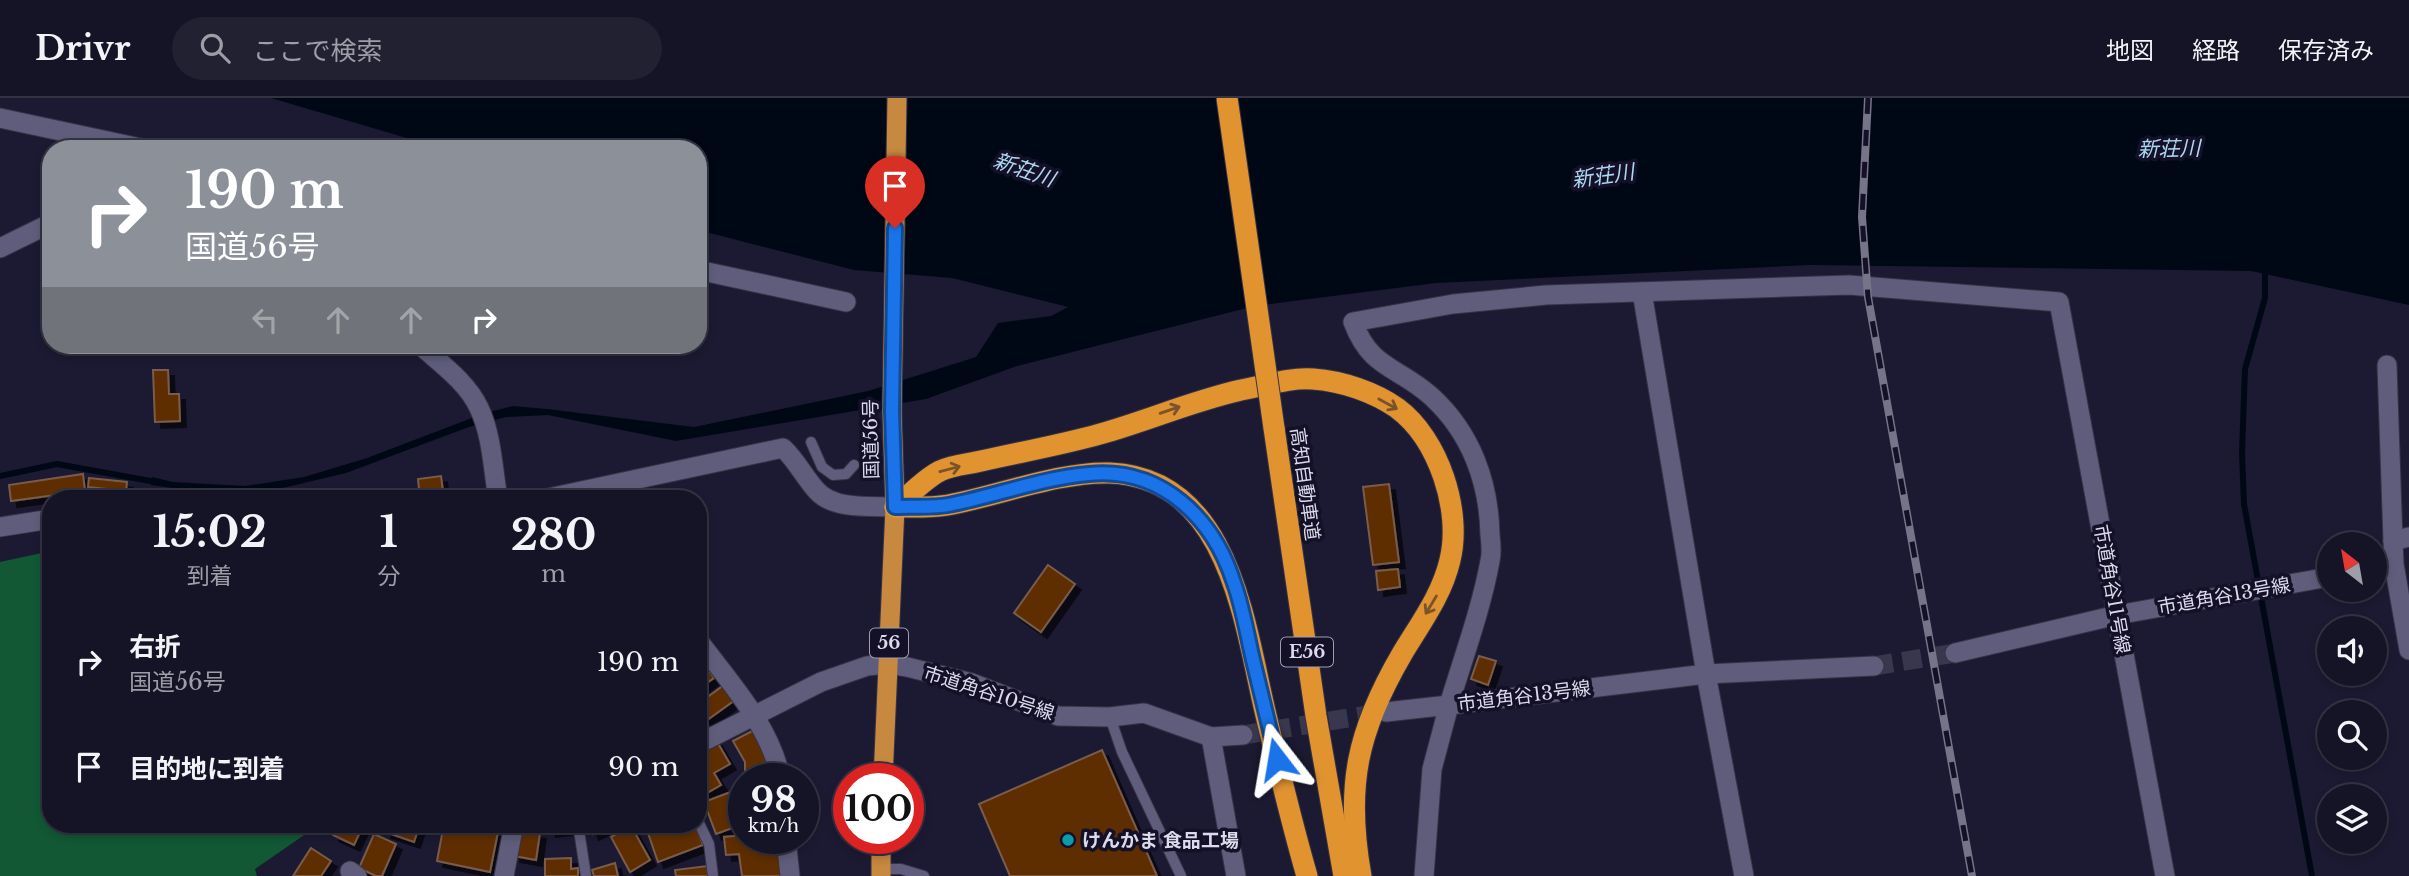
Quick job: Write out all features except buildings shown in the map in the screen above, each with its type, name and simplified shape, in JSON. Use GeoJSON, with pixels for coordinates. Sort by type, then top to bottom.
{"type":"FeatureCollection","features":[{"type":"Feature","properties":{"kind":"highway","name":"国道56号"},"geometry":{"type":"LineString","coordinates":[[884,763],[895,507],[892,411],[897,98]]}},
{"type":"Feature","properties":{"kind":"highway","name":"高知自動車道"},"geometry":{"type":"LineString","coordinates":[[1227,98],[1316,716],[1344,876]]}},
{"type":"Feature","properties":{"kind":"highway"},"geometry":{"type":"LineString","coordinates":[[895,507],[941,470],[1100,434],[1206,398],[1281,382],[1312,378],[1353,386],[1398,409],[1430,448],[1444,476],[1453,509],[1454,536],[1441,589],[1383,687],[1365,734],[1356,769],[1354,800],[1356,849],[1361,876]]}},
{"type":"Feature","properties":{"kind":"highway"},"geometry":{"type":"LineString","coordinates":[[895,507],[945,506],[1050,481],[1109,473],[1134,476],[1154,483],[1194,512],[1210,533],[1234,581],[1307,876]]}},
{"type":"Feature","properties":{"kind":"highway"},"geometry":{"type":"LineString","coordinates":[[881,854],[881,872]]}},
{"type":"Feature","properties":{"kind":"street"},"geometry":{"type":"LineString","coordinates":[[0,118],[103,140]]}},
{"type":"Feature","properties":{"kind":"street"},"geometry":{"type":"LineString","coordinates":[[0,248],[42,227]]}},
{"type":"Feature","properties":{"kind":"street"},"geometry":{"type":"LineString","coordinates":[[707,272],[846,302]]}},
{"type":"Feature","properties":{"kind":"street","name":"市道角谷11号線"},"geometry":{"type":"LineString","coordinates":[[1642,292],[1850,285],[2059,302],[2165,876]]}},
{"type":"Feature","properties":{"kind":"street"},"geometry":{"type":"LineString","coordinates":[[1642,292],[1706,674],[1744,876]]}},
{"type":"Feature","properties":{"kind":"street","name":"市道角谷13号線"},"geometry":{"type":"LineString","coordinates":[[1642,292],[1546,295],[1453,304],[1353,322],[1359,339],[1375,359],[1421,387],[1448,412],[1470,445],[1483,479],[1490,517],[1491,559],[1449,705],[1706,674],[1874,666]]}},
{"type":"Feature","properties":{"kind":"street"},"geometry":{"type":"LineString","coordinates":[[429,354],[461,383],[479,407],[496,490]]}},
{"type":"Feature","properties":{"kind":"street"},"geometry":{"type":"LineString","coordinates":[[2387,365],[2401,539],[2387,561]]}},
{"type":"Feature","properties":{"kind":"street"},"geometry":{"type":"LineString","coordinates":[[611,490],[783,448],[797,462],[816,490],[830,500],[845,504],[895,507]]}},
{"type":"Feature","properties":{"kind":"street"},"geometry":{"type":"LineString","coordinates":[[0,527],[42,520]]}},
{"type":"Feature","properties":{"kind":"street"},"geometry":{"type":"LineString","coordinates":[[2387,576],[2409,650]]}},
{"type":"Feature","properties":{"kind":"street","name":"市道角谷13号線"},"geometry":{"type":"LineString","coordinates":[[1955,653],[2117,615],[2317,579]]}},
{"type":"Feature","properties":{"kind":"street"},"geometry":{"type":"LineString","coordinates":[[707,652],[754,715],[772,748],[776,763]]}},
{"type":"Feature","properties":{"kind":"street"},"geometry":{"type":"LineString","coordinates":[[707,739],[821,682],[867,666],[888,664]]}},
{"type":"Feature","properties":{"kind":"street","name":"市道角谷10号線"},"geometry":{"type":"LineString","coordinates":[[888,664],[972,683],[1058,716],[1110,718],[1144,713],[1211,737]]}},
{"type":"Feature","properties":{"kind":"street"},"geometry":{"type":"LineString","coordinates":[[1386,712],[1449,705],[1432,769],[1424,876]]}},
{"type":"Feature","properties":{"kind":"street"},"geometry":{"type":"LineString","coordinates":[[1236,876],[1211,737],[1243,735]]}},
{"type":"Feature","properties":{"kind":"street"},"geometry":{"type":"LineString","coordinates":[[504,876],[512,833]]}},
{"type":"Feature","properties":{"kind":"street"},"geometry":{"type":"LineString","coordinates":[[788,854],[790,876]]}},
{"type":"Feature","properties":{"kind":"lane"},"geometry":{"type":"LineString","coordinates":[[811,442],[822,467],[833,475],[846,474],[854,465]]}},
{"type":"Feature","properties":{"kind":"lane"},"geometry":{"type":"LineString","coordinates":[[1110,718],[1122,752],[1181,876]]}},
{"type":"Feature","properties":{"kind":"lane"},"geometry":{"type":"LineString","coordinates":[[579,833],[586,876]]}},
{"type":"Feature","properties":{"kind":"lane"},"geometry":{"type":"LineString","coordinates":[[704,833],[709,844],[713,876]]}},
{"type":"Feature","properties":{"kind":"lane"},"geometry":{"type":"LineString","coordinates":[[881,872],[901,869],[924,876]]}},
{"type":"Feature","properties":{"kind":"green space"},"geometry":{"type":"Polygon","coordinates":[[[42,553],[42,833],[307,833],[255,869],[257,876],[0,876],[0,562],[42,553]]]}},
{"type":"Feature","properties":{"kind":"water","name":"新荘川"},"geometry":{"type":"Polygon","coordinates":[[[271,98],[2409,98],[2409,305],[2251,271],[1811,265],[1436,283],[1255,306],[1017,366],[926,399],[676,441],[548,415],[506,417],[469,427],[346,473],[287,487],[268,490],[188,490],[151,485],[152,477],[173,482],[245,486],[304,477],[367,458],[485,413],[513,406],[694,427],[868,391],[976,357],[998,323],[1051,316],[1068,307],[952,278],[854,270],[707,232],[707,140],[413,140],[271,98]]]}},
{"type":"Feature","properties":{"kind":"waterway"},"geometry":{"type":"LineString","coordinates":[[2265,267],[2265,298],[2245,369],[2242,453],[2244,504],[2312,876]]}},
{"type":"Feature","properties":{"kind":"waterway"},"geometry":{"type":"LineString","coordinates":[[0,476],[57,464],[156,482]]}},
{"type":"Feature","properties":{"kind":"tunnel"},"geometry":{"type":"LineString","coordinates":[[1874,666],[1955,653]]}},
{"type":"Feature","properties":{"kind":"tunnel"},"geometry":{"type":"LineString","coordinates":[[1243,735],[1386,712]]}},
{"type":"Feature","properties":{"kind":"railway"},"geometry":{"type":"LineString","coordinates":[[1868,98],[1862,217],[1868,297],[1972,876]]}},
{"type":"Feature","properties":{"kind":"place","name":"けんかま 食品工場"},"geometry":{"type":"Point","coordinates":[1068,840]}},
{"type":"Feature","properties":{"kind":"route"},"geometry":{"type":"LineString","coordinates":[[895,228],[892,426],[895,507],[945,506],[1050,481],[1109,473],[1134,476],[1154,483],[1174,495],[1194,512],[1210,533],[1234,581],[1277,759]]}}]}
